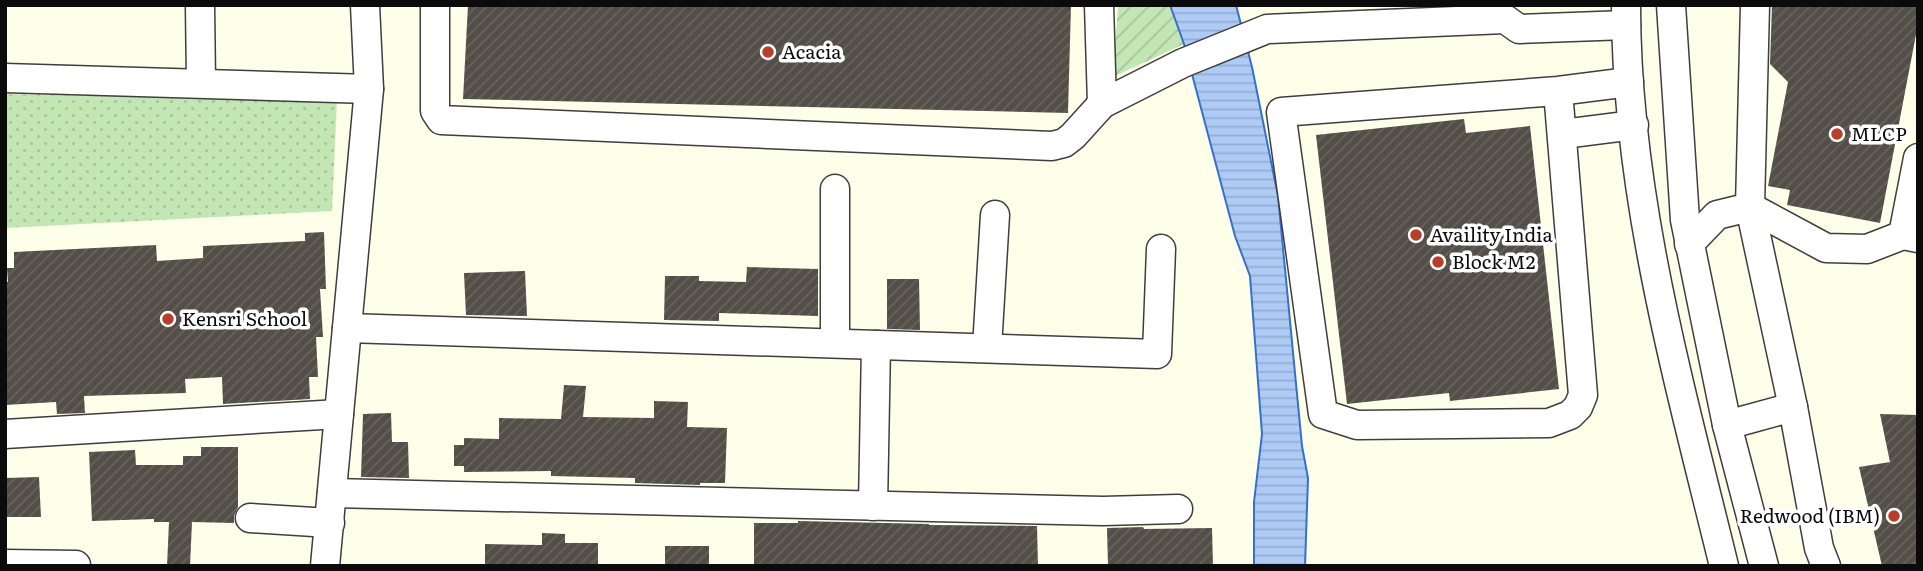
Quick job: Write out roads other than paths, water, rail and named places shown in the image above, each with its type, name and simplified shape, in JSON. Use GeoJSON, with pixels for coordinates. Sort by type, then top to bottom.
{"type":"FeatureCollection","features":[{"type":"Feature","properties":{"kind":"street"},"geometry":{"type":"LineString","coordinates":[[200,5],[201,83]]}},
{"type":"Feature","properties":{"kind":"street"},"geometry":{"type":"LineString","coordinates":[[326,566],[369,89],[365,5]]}},
{"type":"Feature","properties":{"kind":"street"},"geometry":{"type":"LineString","coordinates":[[435,5],[435,111],[442,120],[1052,146],[1064,143],[1073,136],[1102,104],[1183,63],[1306,16],[1505,19],[1519,29],[1626,15],[1629,82],[1645,226],[1673,358],[1724,566]]}},
{"type":"Feature","properties":{"kind":"street"},"geometry":{"type":"LineString","coordinates":[[1099,5],[1102,104]]}},
{"type":"Feature","properties":{"kind":"street"},"geometry":{"type":"LineString","coordinates":[[1671,5],[1685,220],[1727,425],[1764,566]]}},
{"type":"Feature","properties":{"kind":"street"},"geometry":{"type":"LineString","coordinates":[[1755,5],[1750,207],[1793,407],[1819,548],[1826,566]]}},
{"type":"Feature","properties":{"kind":"street"},"geometry":{"type":"LineString","coordinates":[[5,78],[369,89]]}},
{"type":"Feature","properties":{"kind":"street"},"geometry":{"type":"LineString","coordinates":[[1559,91],[1583,395],[1578,407],[1570,415],[1549,423],[1514,425],[1357,425],[1323,414],[1281,112],[1559,91],[1629,82]]}},
{"type":"Feature","properties":{"kind":"street"},"geometry":{"type":"LineString","coordinates":[[1563,134],[1634,125]]}},
{"type":"Feature","properties":{"kind":"street"},"geometry":{"type":"LineString","coordinates":[[1689,244],[1717,215],[1750,207],[1826,248],[1867,249],[1910,237],[1918,158]]}},
{"type":"Feature","properties":{"kind":"street"},"geometry":{"type":"LineString","coordinates":[[835,189],[835,343]]}},
{"type":"Feature","properties":{"kind":"street"},"geometry":{"type":"LineString","coordinates":[[987,348],[995,215]]}},
{"type":"Feature","properties":{"kind":"street"},"geometry":{"type":"LineString","coordinates":[[346,328],[1157,354],[1161,248]]}},
{"type":"Feature","properties":{"kind":"street"},"geometry":{"type":"LineString","coordinates":[[873,506],[876,345]]}},
{"type":"Feature","properties":{"kind":"street"},"geometry":{"type":"LineString","coordinates":[[1727,425],[1793,407]]}},
{"type":"Feature","properties":{"kind":"street"},"geometry":{"type":"LineString","coordinates":[[5,434],[339,414]]}},
{"type":"Feature","properties":{"kind":"street"},"geometry":{"type":"LineString","coordinates":[[332,493],[1102,512],[1178,509]]}},
{"type":"Feature","properties":{"kind":"street"},"geometry":{"type":"LineString","coordinates":[[250,518],[330,523]]}},
{"type":"Feature","properties":{"kind":"street"},"geometry":{"type":"LineString","coordinates":[[5,564],[76,565]]}},
{"type":"Feature","properties":{"kind":"water"},"geometry":{"type":"Polygon","coordinates":[[[1170,5],[1236,5],[1252,67],[1278,196],[1302,446],[1308,478],[1305,566],[1254,566],[1254,502],[1262,434],[1250,276],[1235,236],[1184,44],[1170,5]]]}},
{"type":"Feature","properties":{"kind":"place","name":"Acacia"},"geometry":{"type":"Point","coordinates":[768,52]}},
{"type":"Feature","properties":{"kind":"place","name":"MLCP"},"geometry":{"type":"Point","coordinates":[1837,134]}},
{"type":"Feature","properties":{"kind":"place","name":"Availity India"},"geometry":{"type":"Point","coordinates":[1416,235]}},
{"type":"Feature","properties":{"kind":"place","name":"Block M2"},"geometry":{"type":"Point","coordinates":[1438,262]}},
{"type":"Feature","properties":{"kind":"place","name":"Kensri School"},"geometry":{"type":"Point","coordinates":[168,319]}},
{"type":"Feature","properties":{"kind":"place","name":"Redwood (IBM)"},"geometry":{"type":"Point","coordinates":[1894,516]}}]}
